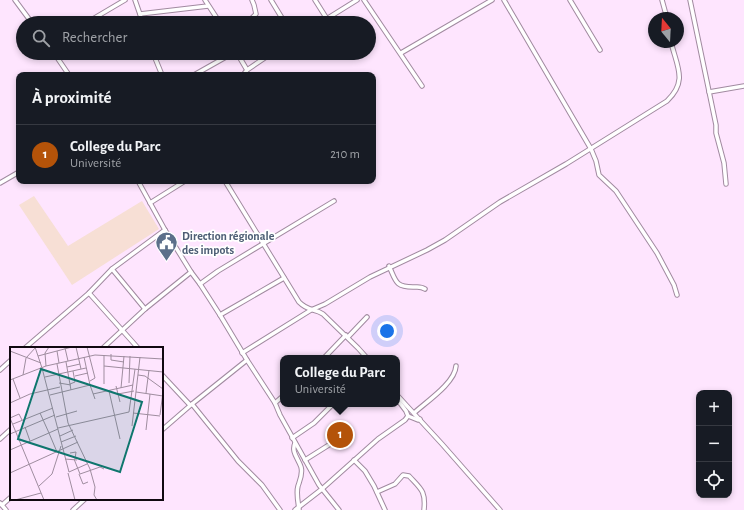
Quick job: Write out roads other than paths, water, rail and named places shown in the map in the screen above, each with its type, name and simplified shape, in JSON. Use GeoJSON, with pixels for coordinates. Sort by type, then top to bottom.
{"type":"FeatureCollection","features":[{"type":"Feature","properties":{"kind":"street"},"geometry":{"type":"LineString","coordinates":[[15,0],[27,16]]}},
{"type":"Feature","properties":{"kind":"street"},"geometry":{"type":"LineString","coordinates":[[98,16],[125,0]]}},
{"type":"Feature","properties":{"kind":"street"},"geometry":{"type":"LineString","coordinates":[[135,0],[140,14],[208,6]]}},
{"type":"Feature","properties":{"kind":"street"},"geometry":{"type":"LineString","coordinates":[[205,0],[215,16]]}},
{"type":"Feature","properties":{"kind":"street"},"geometry":{"type":"LineString","coordinates":[[252,0],[256,14],[254,16]]}},
{"type":"Feature","properties":{"kind":"street"},"geometry":{"type":"LineString","coordinates":[[271,0],[281,16]]}},
{"type":"Feature","properties":{"kind":"street"},"geometry":{"type":"LineString","coordinates":[[315,0],[325,16]]}},
{"type":"Feature","properties":{"kind":"street"},"geometry":{"type":"LineString","coordinates":[[332,16],[357,0]]}},
{"type":"Feature","properties":{"kind":"street"},"geometry":{"type":"LineString","coordinates":[[364,0],[375,16]]}},
{"type":"Feature","properties":{"kind":"street"},"geometry":{"type":"LineString","coordinates":[[401,53],[492,0]]}},
{"type":"Feature","properties":{"kind":"street"},"geometry":{"type":"LineString","coordinates":[[504,0],[591,149],[596,161],[599,175],[616,192],[657,253],[677,295]]}},
{"type":"Feature","properties":{"kind":"street"},"geometry":{"type":"LineString","coordinates":[[570,0],[600,50]]}},
{"type":"Feature","properties":{"kind":"street"},"geometry":{"type":"LineString","coordinates":[[662,0],[665,12]]}},
{"type":"Feature","properties":{"kind":"street"},"geometry":{"type":"LineString","coordinates":[[690,0],[716,126],[716,133],[724,163],[726,184]]}},
{"type":"Feature","properties":{"kind":"street"},"geometry":{"type":"LineString","coordinates":[[376,17],[422,86]]}},
{"type":"Feature","properties":{"kind":"street"},"geometry":{"type":"LineString","coordinates":[[242,353],[311,310],[325,304],[389,266],[421,253],[445,240],[500,202],[591,149],[667,101],[674,94],[679,85],[680,78],[673,48]]}},
{"type":"Feature","properties":{"kind":"street"},"geometry":{"type":"LineString","coordinates":[[59,60],[67,72]]}},
{"type":"Feature","properties":{"kind":"street"},"geometry":{"type":"LineString","coordinates":[[156,60],[161,72]]}},
{"type":"Feature","properties":{"kind":"street"},"geometry":{"type":"LineString","coordinates":[[199,72],[221,60]]}},
{"type":"Feature","properties":{"kind":"street"},"geometry":{"type":"LineString","coordinates":[[241,60],[247,70],[262,60]]}},
{"type":"Feature","properties":{"kind":"street"},"geometry":{"type":"LineString","coordinates":[[709,92],[744,86]]}},
{"type":"Feature","properties":{"kind":"street"},"geometry":{"type":"LineString","coordinates":[[0,182],[16,174]]}},
{"type":"Feature","properties":{"kind":"street"},"geometry":{"type":"LineString","coordinates":[[140,184],[165,230],[275,403],[292,438],[322,489],[339,510]]}},
{"type":"Feature","properties":{"kind":"street"},"geometry":{"type":"LineString","coordinates":[[150,203],[180,184]]}},
{"type":"Feature","properties":{"kind":"street"},"geometry":{"type":"LineString","coordinates":[[227,184],[299,302],[305,308],[323,314],[347,336],[363,355]]}},
{"type":"Feature","properties":{"kind":"street"},"geometry":{"type":"LineString","coordinates":[[200,284],[263,243],[334,201]]}},
{"type":"Feature","properties":{"kind":"street"},"geometry":{"type":"LineString","coordinates":[[26,347],[89,293],[112,269],[165,230]]}},
{"type":"Feature","properties":{"kind":"street"},"geometry":{"type":"LineString","coordinates":[[389,266],[396,282],[403,287],[421,286],[425,289]]}},
{"type":"Feature","properties":{"kind":"street"},"geometry":{"type":"LineString","coordinates":[[112,269],[145,310]]}},
{"type":"Feature","properties":{"kind":"street"},"geometry":{"type":"LineString","coordinates":[[104,347],[145,310],[191,272]]}},
{"type":"Feature","properties":{"kind":"street"},"geometry":{"type":"LineString","coordinates":[[220,315],[284,278]]}},
{"type":"Feature","properties":{"kind":"street"},"geometry":{"type":"LineString","coordinates":[[89,293],[137,347]]}},
{"type":"Feature","properties":{"kind":"street"},"geometry":{"type":"LineString","coordinates":[[327,355],[367,317]]}},
{"type":"Feature","properties":{"kind":"street"},"geometry":{"type":"LineString","coordinates":[[163,429],[247,360]]}},
{"type":"Feature","properties":{"kind":"street"},"geometry":{"type":"LineString","coordinates":[[0,370],[10,361]]}},
{"type":"Feature","properties":{"kind":"street"},"geometry":{"type":"LineString","coordinates":[[414,413],[450,381],[456,366]]}},
{"type":"Feature","properties":{"kind":"street"},"geometry":{"type":"LineString","coordinates":[[163,376],[191,405],[238,461],[262,485],[280,510]]}},
{"type":"Feature","properties":{"kind":"street"},"geometry":{"type":"LineString","coordinates":[[400,398],[500,510]]}},
{"type":"Feature","properties":{"kind":"street"},"geometry":{"type":"LineString","coordinates":[[275,403],[280,399]]}},
{"type":"Feature","properties":{"kind":"street"},"geometry":{"type":"LineString","coordinates":[[400,403],[408,416],[415,420],[420,419]]}},
{"type":"Feature","properties":{"kind":"street"},"geometry":{"type":"LineString","coordinates":[[292,438],[314,423],[330,407]]}},
{"type":"Feature","properties":{"kind":"street"},"geometry":{"type":"LineString","coordinates":[[297,509],[322,489],[378,439],[405,420],[408,416]]}},
{"type":"Feature","properties":{"kind":"street"},"geometry":{"type":"LineString","coordinates":[[0,439],[10,430]]}},
{"type":"Feature","properties":{"kind":"street"},"geometry":{"type":"LineString","coordinates":[[295,443],[293,447],[294,453],[301,468],[301,480],[297,493],[297,509]]}},
{"type":"Feature","properties":{"kind":"street"},"geometry":{"type":"LineString","coordinates":[[305,460],[332,443]]}},
{"type":"Feature","properties":{"kind":"street"},"geometry":{"type":"LineString","coordinates":[[354,460],[365,471],[378,492],[384,510]]}},
{"type":"Feature","properties":{"kind":"street"},"geometry":{"type":"LineString","coordinates":[[378,492],[395,484],[403,475],[406,474],[423,492],[425,498],[424,510]]}},
{"type":"Feature","properties":{"kind":"street"},"geometry":{"type":"LineString","coordinates":[[6,510],[1,504],[10,498]]}},
{"type":"Feature","properties":{"kind":"street"},"geometry":{"type":"LineString","coordinates":[[73,510],[84,500]]}},
{"type":"Feature","properties":{"kind":"place","name":"Direction régionale des impots"},"geometry":{"type":"Point","coordinates":[166,262]}},
{"type":"Feature","properties":{"kind":"place","name":"College du Parc"},"geometry":{"type":"Point","coordinates":[340,435]}}]}
